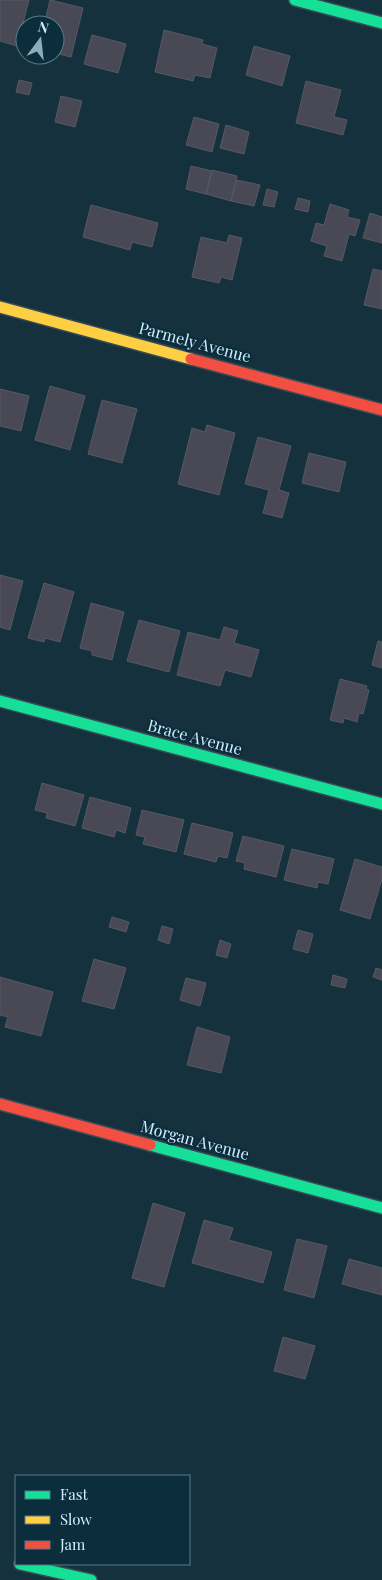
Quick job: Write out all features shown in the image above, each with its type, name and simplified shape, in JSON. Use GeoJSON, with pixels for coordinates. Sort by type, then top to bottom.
{"type":"FeatureCollection","features":[{"type":"Feature","properties":{"kind":"street"},"geometry":{"type":"LineString","coordinates":[[295,0],[382,23]]}},
{"type":"Feature","properties":{"kind":"street","name":"Parmely Avenue"},"geometry":{"type":"LineString","coordinates":[[0,307],[382,410]]}},
{"type":"Feature","properties":{"kind":"street","name":"Brace Avenue"},"geometry":{"type":"LineString","coordinates":[[0,701],[382,804]]}},
{"type":"Feature","properties":{"kind":"street","name":"Morgan Avenue"},"geometry":{"type":"LineString","coordinates":[[0,1104],[382,1208]]}},
{"type":"Feature","properties":{"kind":"street"},"geometry":{"type":"LineString","coordinates":[[24,1565],[91,1580]]}},
{"type":"Feature","properties":{"kind":"building"},"geometry":{"type":"Polygon","coordinates":[[[0,0],[29,0],[25,15],[15,15],[15,45],[0,41],[0,0]]]}},
{"type":"Feature","properties":{"kind":"building"},"geometry":{"type":"Polygon","coordinates":[[[50,0],[83,8],[71,57],[65,56],[65,15],[46,15],[50,0]]]}},
{"type":"Feature","properties":{"kind":"building"},"geometry":{"type":"Polygon","coordinates":[[[164,30],[203,40],[202,44],[217,48],[210,78],[195,75],[193,81],[155,72],[164,30]]]}},
{"type":"Feature","properties":{"kind":"building"},"geometry":{"type":"Polygon","coordinates":[[[92,35],[126,44],[118,73],[84,64],[92,35]]]}},
{"type":"Feature","properties":{"kind":"building"},"geometry":{"type":"Polygon","coordinates":[[[254,46],[290,56],[282,86],[246,75],[254,46]]]}},
{"type":"Feature","properties":{"kind":"building"},"geometry":{"type":"Polygon","coordinates":[[[19,80],[32,83],[29,95],[16,92],[19,80]]]}},
{"type":"Feature","properties":{"kind":"building"},"geometry":{"type":"Polygon","coordinates":[[[306,81],[341,90],[334,117],[347,120],[343,135],[296,123],[306,81]]]}},
{"type":"Feature","properties":{"kind":"building"},"geometry":{"type":"Polygon","coordinates":[[[61,96],[82,101],[75,127],[55,122],[61,96]]]}},
{"type":"Feature","properties":{"kind":"building"},"geometry":{"type":"Polygon","coordinates":[[[194,117],[219,124],[212,152],[186,145],[194,117]]]}},
{"type":"Feature","properties":{"kind":"building"},"geometry":{"type":"Polygon","coordinates":[[[226,125],[249,132],[244,154],[220,148],[226,125]]]}},
{"type":"Feature","properties":{"kind":"building"},"geometry":{"type":"Polygon","coordinates":[[[191,166],[212,171],[206,194],[186,189],[191,166]]]}},
{"type":"Feature","properties":{"kind":"building"},"geometry":{"type":"Polygon","coordinates":[[[212,170],[237,176],[231,201],[206,194],[212,170]]]}},
{"type":"Feature","properties":{"kind":"building"},"geometry":{"type":"Polygon","coordinates":[[[237,180],[260,185],[254,206],[231,201],[237,180]]]}},
{"type":"Feature","properties":{"kind":"building"},"geometry":{"type":"Polygon","coordinates":[[[267,189],[278,192],[274,207],[263,205],[267,189]]]}},
{"type":"Feature","properties":{"kind":"building"},"geometry":{"type":"Polygon","coordinates":[[[298,198],[310,201],[308,212],[295,209],[298,198]]]}},
{"type":"Feature","properties":{"kind":"building"},"geometry":{"type":"Polygon","coordinates":[[[330,204],[349,210],[347,217],[360,220],[355,236],[349,234],[342,261],[324,256],[327,246],[311,241],[316,223],[324,225],[330,204]]]}},
{"type":"Feature","properties":{"kind":"building"},"geometry":{"type":"Polygon","coordinates":[[[91,205],[158,223],[152,247],[132,242],[130,250],[83,237],[91,205]]]}},
{"type":"Feature","properties":{"kind":"building"},"geometry":{"type":"Polygon","coordinates":[[[370,213],[382,217],[382,243],[363,238],[370,213]]]}},
{"type":"Feature","properties":{"kind":"building"},"geometry":{"type":"Polygon","coordinates":[[[229,235],[242,238],[232,280],[221,277],[219,283],[192,277],[201,237],[227,243],[229,235]]]}},
{"type":"Feature","properties":{"kind":"building"},"geometry":{"type":"Polygon","coordinates":[[[373,269],[382,271],[382,309],[364,305],[373,269]]]}},
{"type":"Feature","properties":{"kind":"building"},"geometry":{"type":"Polygon","coordinates":[[[50,386],[85,396],[70,450],[35,440],[50,386]]]}},
{"type":"Feature","properties":{"kind":"building"},"geometry":{"type":"Polygon","coordinates":[[[0,389],[29,396],[21,431],[0,426],[0,389]]]}},
{"type":"Feature","properties":{"kind":"building"},"geometry":{"type":"Polygon","coordinates":[[[102,400],[137,409],[122,463],[88,454],[102,400]]]}},
{"type":"Feature","properties":{"kind":"building"},"geometry":{"type":"Polygon","coordinates":[[[207,425],[235,433],[219,495],[178,484],[192,428],[205,432],[207,425]]]}},
{"type":"Feature","properties":{"kind":"building"},"geometry":{"type":"Polygon","coordinates":[[[258,437],[291,446],[279,490],[289,493],[282,518],[263,513],[269,490],[245,484],[258,437]]]}},
{"type":"Feature","properties":{"kind":"building"},"geometry":{"type":"Polygon","coordinates":[[[309,453],[346,462],[339,492],[302,483],[309,453]]]}},
{"type":"Feature","properties":{"kind":"building"},"geometry":{"type":"Polygon","coordinates":[[[0,575],[23,581],[10,630],[0,627],[0,575]]]}},
{"type":"Feature","properties":{"kind":"building"},"geometry":{"type":"Polygon","coordinates":[[[44,583],[74,592],[60,642],[45,638],[44,642],[28,638],[44,583]]]}},
{"type":"Feature","properties":{"kind":"building"},"geometry":{"type":"Polygon","coordinates":[[[91,603],[124,612],[112,660],[92,655],[92,651],[80,648],[91,603]]]}},
{"type":"Feature","properties":{"kind":"building"},"geometry":{"type":"Polygon","coordinates":[[[139,620],[180,631],[169,672],[127,661],[139,620]]]}},
{"type":"Feature","properties":{"kind":"building"},"geometry":{"type":"Polygon","coordinates":[[[224,627],[238,631],[234,643],[259,650],[251,677],[225,670],[220,686],[177,675],[188,632],[220,640],[224,627]]]}},
{"type":"Feature","properties":{"kind":"building"},"geometry":{"type":"Polygon","coordinates":[[[378,641],[382,642],[382,668],[372,665],[378,641]]]}},
{"type":"Feature","properties":{"kind":"building"},"geometry":{"type":"Polygon","coordinates":[[[340,679],[367,686],[366,689],[369,690],[363,714],[359,713],[357,722],[344,718],[343,723],[330,720],[340,679]]]}},
{"type":"Feature","properties":{"kind":"building"},"geometry":{"type":"Polygon","coordinates":[[[42,783],[84,795],[75,826],[46,818],[47,813],[35,810],[42,783]]]}},
{"type":"Feature","properties":{"kind":"building"},"geometry":{"type":"Polygon","coordinates":[[[90,797],[131,808],[125,833],[116,830],[114,837],[82,828],[90,797]]]}},
{"type":"Feature","properties":{"kind":"building"},"geometry":{"type":"Polygon","coordinates":[[[142,810],[184,820],[176,852],[143,844],[145,837],[136,835],[142,810]]]}},
{"type":"Feature","properties":{"kind":"building"},"geometry":{"type":"Polygon","coordinates":[[[192,823],[233,833],[227,858],[218,856],[216,862],[184,854],[192,823]]]}},
{"type":"Feature","properties":{"kind":"building"},"geometry":{"type":"Polygon","coordinates":[[[243,836],[284,846],[276,877],[244,869],[245,863],[236,861],[243,836]]]}},
{"type":"Feature","properties":{"kind":"building"},"geometry":{"type":"Polygon","coordinates":[[[292,849],[334,859],[328,884],[318,882],[317,888],[284,880],[292,849]]]}},
{"type":"Feature","properties":{"kind":"building"},"geometry":{"type":"Polygon","coordinates":[[[355,859],[382,867],[382,879],[370,919],[340,910],[355,859]]]}},
{"type":"Feature","properties":{"kind":"building"},"geometry":{"type":"Polygon","coordinates":[[[112,917],[129,922],[126,932],[109,927],[112,917]]]}},
{"type":"Feature","properties":{"kind":"building"},"geometry":{"type":"Polygon","coordinates":[[[162,926],[173,929],[169,944],[158,940],[162,926]]]}},
{"type":"Feature","properties":{"kind":"building"},"geometry":{"type":"Polygon","coordinates":[[[298,930],[313,934],[308,953],[293,949],[298,930]]]}},
{"type":"Feature","properties":{"kind":"building"},"geometry":{"type":"Polygon","coordinates":[[[220,940],[231,944],[227,958],[216,955],[220,940]]]}},
{"type":"Feature","properties":{"kind":"building"},"geometry":{"type":"Polygon","coordinates":[[[94,959],[126,968],[114,1009],[82,1001],[94,959]]]}},
{"type":"Feature","properties":{"kind":"building"},"geometry":{"type":"Polygon","coordinates":[[[376,968],[382,970],[382,980],[373,977],[376,968]]]}},
{"type":"Feature","properties":{"kind":"building"},"geometry":{"type":"Polygon","coordinates":[[[333,975],[347,979],[345,988],[331,985],[333,975]]]}},
{"type":"Feature","properties":{"kind":"building"},"geometry":{"type":"Polygon","coordinates":[[[0,977],[53,992],[41,1036],[5,1027],[8,1017],[0,1015],[0,977]]]}},
{"type":"Feature","properties":{"kind":"building"},"geometry":{"type":"Polygon","coordinates":[[[186,978],[206,983],[200,1006],[180,1000],[186,978]]]}},
{"type":"Feature","properties":{"kind":"building"},"geometry":{"type":"Polygon","coordinates":[[[197,1027],[230,1037],[221,1073],[187,1065],[197,1027]]]}},
{"type":"Feature","properties":{"kind":"building"},"geometry":{"type":"Polygon","coordinates":[[[153,1203],[185,1213],[164,1287],[132,1278],[153,1203]]]}},
{"type":"Feature","properties":{"kind":"building"},"geometry":{"type":"Polygon","coordinates":[[[204,1220],[233,1228],[229,1240],[272,1252],[263,1283],[192,1263],[204,1220]]]}},
{"type":"Feature","properties":{"kind":"building"},"geometry":{"type":"Polygon","coordinates":[[[297,1239],[327,1246],[314,1298],[284,1290],[297,1239]]]}},
{"type":"Feature","properties":{"kind":"building"},"geometry":{"type":"Polygon","coordinates":[[[349,1259],[382,1268],[382,1295],[342,1284],[349,1259]]]}},
{"type":"Feature","properties":{"kind":"building"},"geometry":{"type":"Polygon","coordinates":[[[283,1337],[315,1346],[305,1379],[274,1371],[283,1337]]]}},
{"type":"Feature","properties":{"kind":"traffic: fast"},"geometry":{"type":"LineString","coordinates":[[295,0],[382,23]]}},
{"type":"Feature","properties":{"kind":"traffic: fast"},"geometry":{"type":"LineString","coordinates":[[0,701],[382,804]]}},
{"type":"Feature","properties":{"kind":"traffic: fast"},"geometry":{"type":"LineString","coordinates":[[150,1145],[382,1208]]}},
{"type":"Feature","properties":{"kind":"traffic: fast"},"geometry":{"type":"LineString","coordinates":[[24,1565],[91,1580]]}},
{"type":"Feature","properties":{"kind":"traffic: slow"},"geometry":{"type":"LineString","coordinates":[[0,307],[191,359]]}},
{"type":"Feature","properties":{"kind":"traffic: jam"},"geometry":{"type":"LineString","coordinates":[[191,359],[382,410]]}},
{"type":"Feature","properties":{"kind":"traffic: jam"},"geometry":{"type":"LineString","coordinates":[[0,1104],[150,1145]]}}]}
